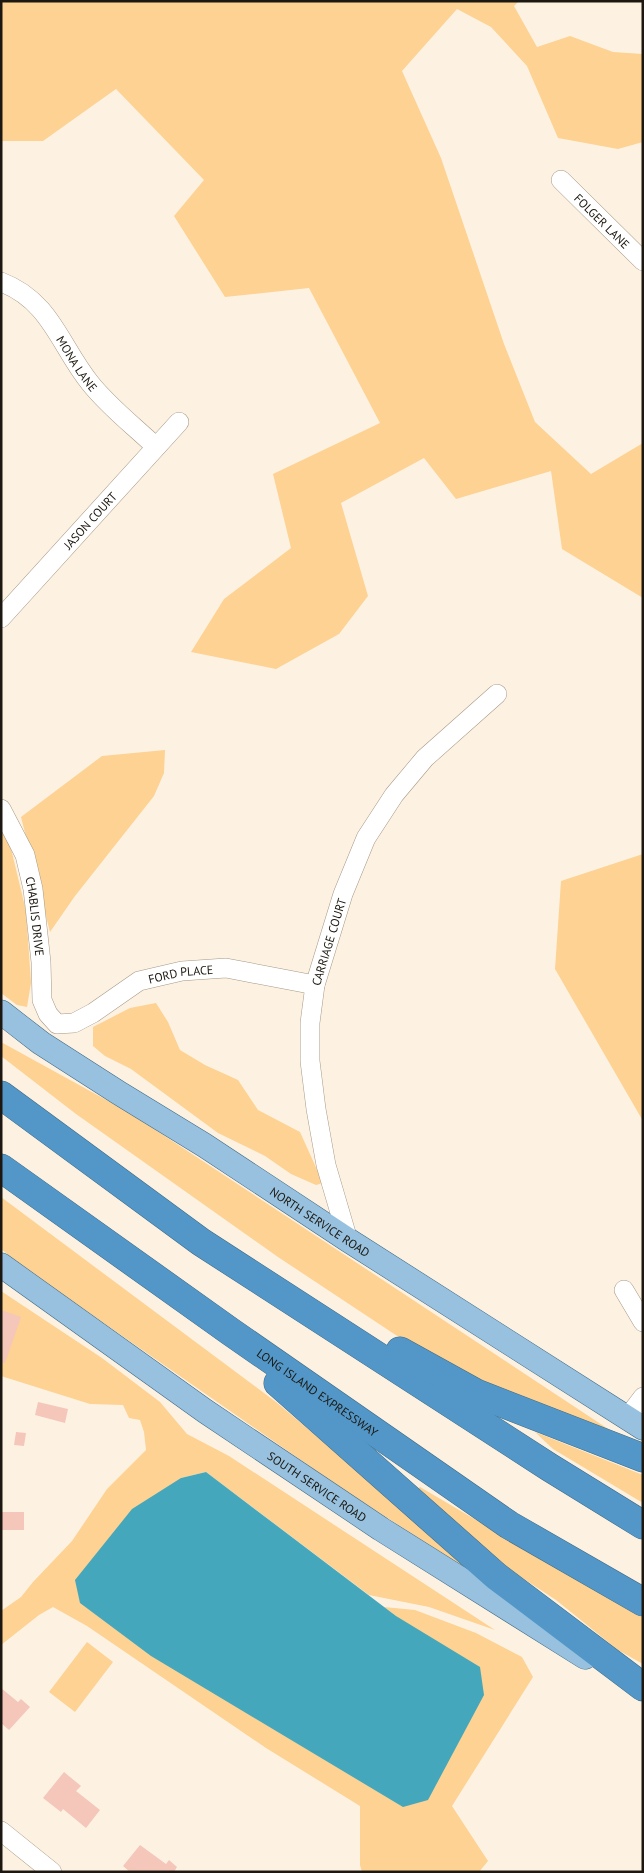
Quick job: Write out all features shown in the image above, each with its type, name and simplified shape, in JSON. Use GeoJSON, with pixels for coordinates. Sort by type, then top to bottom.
{"type":"FeatureCollection","features":[{"type":"Feature","properties":{"kind":"highway"},"geometry":{"type":"LineString","coordinates":[[1,1095],[201,1242],[549,1467],[643,1525]]}},
{"type":"Feature","properties":{"kind":"highway","name":"LONG ISLAND EXPRESSWAY"},"geometry":{"type":"LineString","coordinates":[[1,1168],[231,1332],[509,1525],[643,1602]]}},
{"type":"Feature","properties":{"kind":"highway"},"geometry":{"type":"LineString","coordinates":[[201,1242],[476,1392],[643,1458]]}},
{"type":"Feature","properties":{"kind":"highway"},"geometry":{"type":"LineString","coordinates":[[231,1332],[277,1383],[496,1576],[643,1687]]}},
{"type":"Feature","properties":{"kind":"main road","name":"NORTH SERVICE ROAD"},"geometry":{"type":"LineString","coordinates":[[1,1012],[41,1043],[204,1145],[348,1240],[635,1423]]}},
{"type":"Feature","properties":{"kind":"main road","name":"SOUTH SERVICE ROAD"},"geometry":{"type":"LineString","coordinates":[[1,1265],[205,1411],[357,1513],[643,1693]]}},
{"type":"Feature","properties":{"kind":"street","name":"FOLGER LANE"},"geometry":{"type":"LineString","coordinates":[[561,180],[643,261]]}},
{"type":"Feature","properties":{"kind":"street","name":"MONA LANE"},"geometry":{"type":"LineString","coordinates":[[1,282],[16,288],[40,308],[63,339],[90,383],[156,447]]}},
{"type":"Feature","properties":{"kind":"street","name":"JASON COURT"},"geometry":{"type":"LineString","coordinates":[[1,618],[179,422]]}},
{"type":"Feature","properties":{"kind":"street","name":"CARRIAGE COURT"},"geometry":{"type":"LineString","coordinates":[[348,1240],[326,1165],[316,1109],[310,1061],[310,1023],[315,985],[343,894],[366,838],[394,795],[425,758],[497,694]]}},
{"type":"Feature","properties":{"kind":"street","name":"CHABLIS DRIVE"},"geometry":{"type":"LineString","coordinates":[[1,809],[25,855],[34,898],[41,962],[42,1000],[48,1014],[57,1024]]}},
{"type":"Feature","properties":{"kind":"street","name":"FORD PLACE"},"geometry":{"type":"LineString","coordinates":[[57,1024],[74,1023],[93,1013],[139,981],[182,971],[226,968],[315,985]]}},
{"type":"Feature","properties":{"kind":"street"},"geometry":{"type":"LineString","coordinates":[[624,1290],[643,1322]]}},
{"type":"Feature","properties":{"kind":"street"},"geometry":{"type":"LineString","coordinates":[[635,1423],[643,1397]]}},
{"type":"Feature","properties":{"kind":"street"},"geometry":{"type":"LineString","coordinates":[[1,1830],[52,1872]]}},
{"type":"Feature","properties":{"kind":"shaded area"},"geometry":{"type":"Polygon","coordinates":[[[1,1],[519,1],[514,6],[537,47],[570,36],[613,52],[643,54],[643,142],[618,149],[558,138],[527,66],[491,27],[457,9],[402,71],[441,158],[504,344],[535,422],[591,474],[643,443],[643,598],[562,549],[551,471],[456,499],[424,458],[341,503],[368,596],[339,634],[276,669],[191,652],[224,599],[291,548],[273,474],[380,423],[309,288],[225,297],[174,216],[204,180],[116,89],[43,141],[1,141],[1,1]]]}},
{"type":"Feature","properties":{"kind":"shaded area"},"geometry":{"type":"Polygon","coordinates":[[[165,750],[164,773],[154,796],[75,896],[50,932],[21,817],[102,756],[165,750]]]}},
{"type":"Feature","properties":{"kind":"shaded area"},"geometry":{"type":"Polygon","coordinates":[[[1,826],[8,836],[26,911],[31,983],[27,1007],[17,1005],[1,993],[1,826]]]}},
{"type":"Feature","properties":{"kind":"shaded area"},"geometry":{"type":"Polygon","coordinates":[[[643,854],[643,1121],[555,969],[561,881],[643,854]]]}},
{"type":"Feature","properties":{"kind":"shaded area"},"geometry":{"type":"Polygon","coordinates":[[[156,1003],[168,1022],[180,1050],[205,1065],[238,1080],[258,1110],[300,1132],[323,1183],[316,1185],[291,1174],[265,1156],[218,1133],[131,1069],[105,1056],[93,1046],[93,1027],[130,1008],[156,1003]]]}},
{"type":"Feature","properties":{"kind":"shaded area"},"geometry":{"type":"Polygon","coordinates":[[[1,1042],[130,1113],[643,1452],[447,1369],[278,1257],[76,1114],[1,1056],[1,1042]]]}},
{"type":"Feature","properties":{"kind":"shaded area"},"geometry":{"type":"Polygon","coordinates":[[[1,1197],[276,1402],[499,1590],[341,1488],[26,1269],[1,1249],[1,1197]]]}},
{"type":"Feature","properties":{"kind":"shaded area"},"geometry":{"type":"Polygon","coordinates":[[[1,1291],[102,1358],[160,1402],[187,1434],[229,1456],[495,1630],[429,1607],[369,1595],[206,1472],[181,1478],[396,1616],[384,1607],[415,1610],[476,1633],[522,1657],[533,1677],[452,1806],[488,1861],[479,1872],[362,1872],[360,1865],[360,1806],[266,1748],[87,1626],[53,1607],[39,1615],[1,1645],[1,1611],[21,1597],[72,1541],[107,1489],[146,1450],[144,1432],[140,1420],[129,1418],[123,1405],[90,1404],[1,1376],[1,1291]]]}},
{"type":"Feature","properties":{"kind":"shaded area"},"geometry":{"type":"Polygon","coordinates":[[[535,1432],[643,1475],[643,1503],[553,1449],[535,1432]]]}},
{"type":"Feature","properties":{"kind":"shaded area"},"geometry":{"type":"Polygon","coordinates":[[[420,1487],[643,1618],[643,1664],[618,1650],[556,1600],[483,1552],[414,1493],[420,1487]]]}},
{"type":"Feature","properties":{"kind":"shaded area"},"geometry":{"type":"Polygon","coordinates":[[[87,1642],[113,1662],[75,1712],[49,1692],[87,1642]]]}},
{"type":"Feature","properties":{"kind":"water"},"geometry":{"type":"Polygon","coordinates":[[[206,1472],[396,1616],[480,1667],[484,1695],[428,1800],[403,1807],[151,1656],[80,1603],[75,1580],[132,1509],[181,1478],[206,1472]]]}},
{"type":"Feature","properties":{"kind":"building"},"geometry":{"type":"Polygon","coordinates":[[[1,1310],[21,1317],[5,1363],[1,1362],[1,1310]]]}},
{"type":"Feature","properties":{"kind":"building"},"geometry":{"type":"Polygon","coordinates":[[[38,1402],[68,1409],[65,1423],[35,1415],[38,1402]]]}},
{"type":"Feature","properties":{"kind":"building"},"geometry":{"type":"Polygon","coordinates":[[[16,1432],[26,1433],[24,1446],[14,1445],[16,1432]]]}},
{"type":"Feature","properties":{"kind":"building"},"geometry":{"type":"Polygon","coordinates":[[[1,1512],[24,1512],[24,1530],[1,1530],[1,1512]]]}},
{"type":"Feature","properties":{"kind":"building"},"geometry":{"type":"Polygon","coordinates":[[[1,1688],[18,1702],[21,1699],[30,1707],[9,1730],[1,1723],[3,1721],[1,1720],[1,1688]]]}},
{"type":"Feature","properties":{"kind":"building"},"geometry":{"type":"Polygon","coordinates":[[[64,1772],[81,1786],[76,1791],[100,1810],[86,1828],[63,1809],[61,1812],[43,1798],[64,1772]]]}},
{"type":"Feature","properties":{"kind":"building"},"geometry":{"type":"Polygon","coordinates":[[[140,1845],[166,1864],[169,1860],[177,1867],[174,1872],[130,1872],[123,1866],[140,1845]]]}}]}
